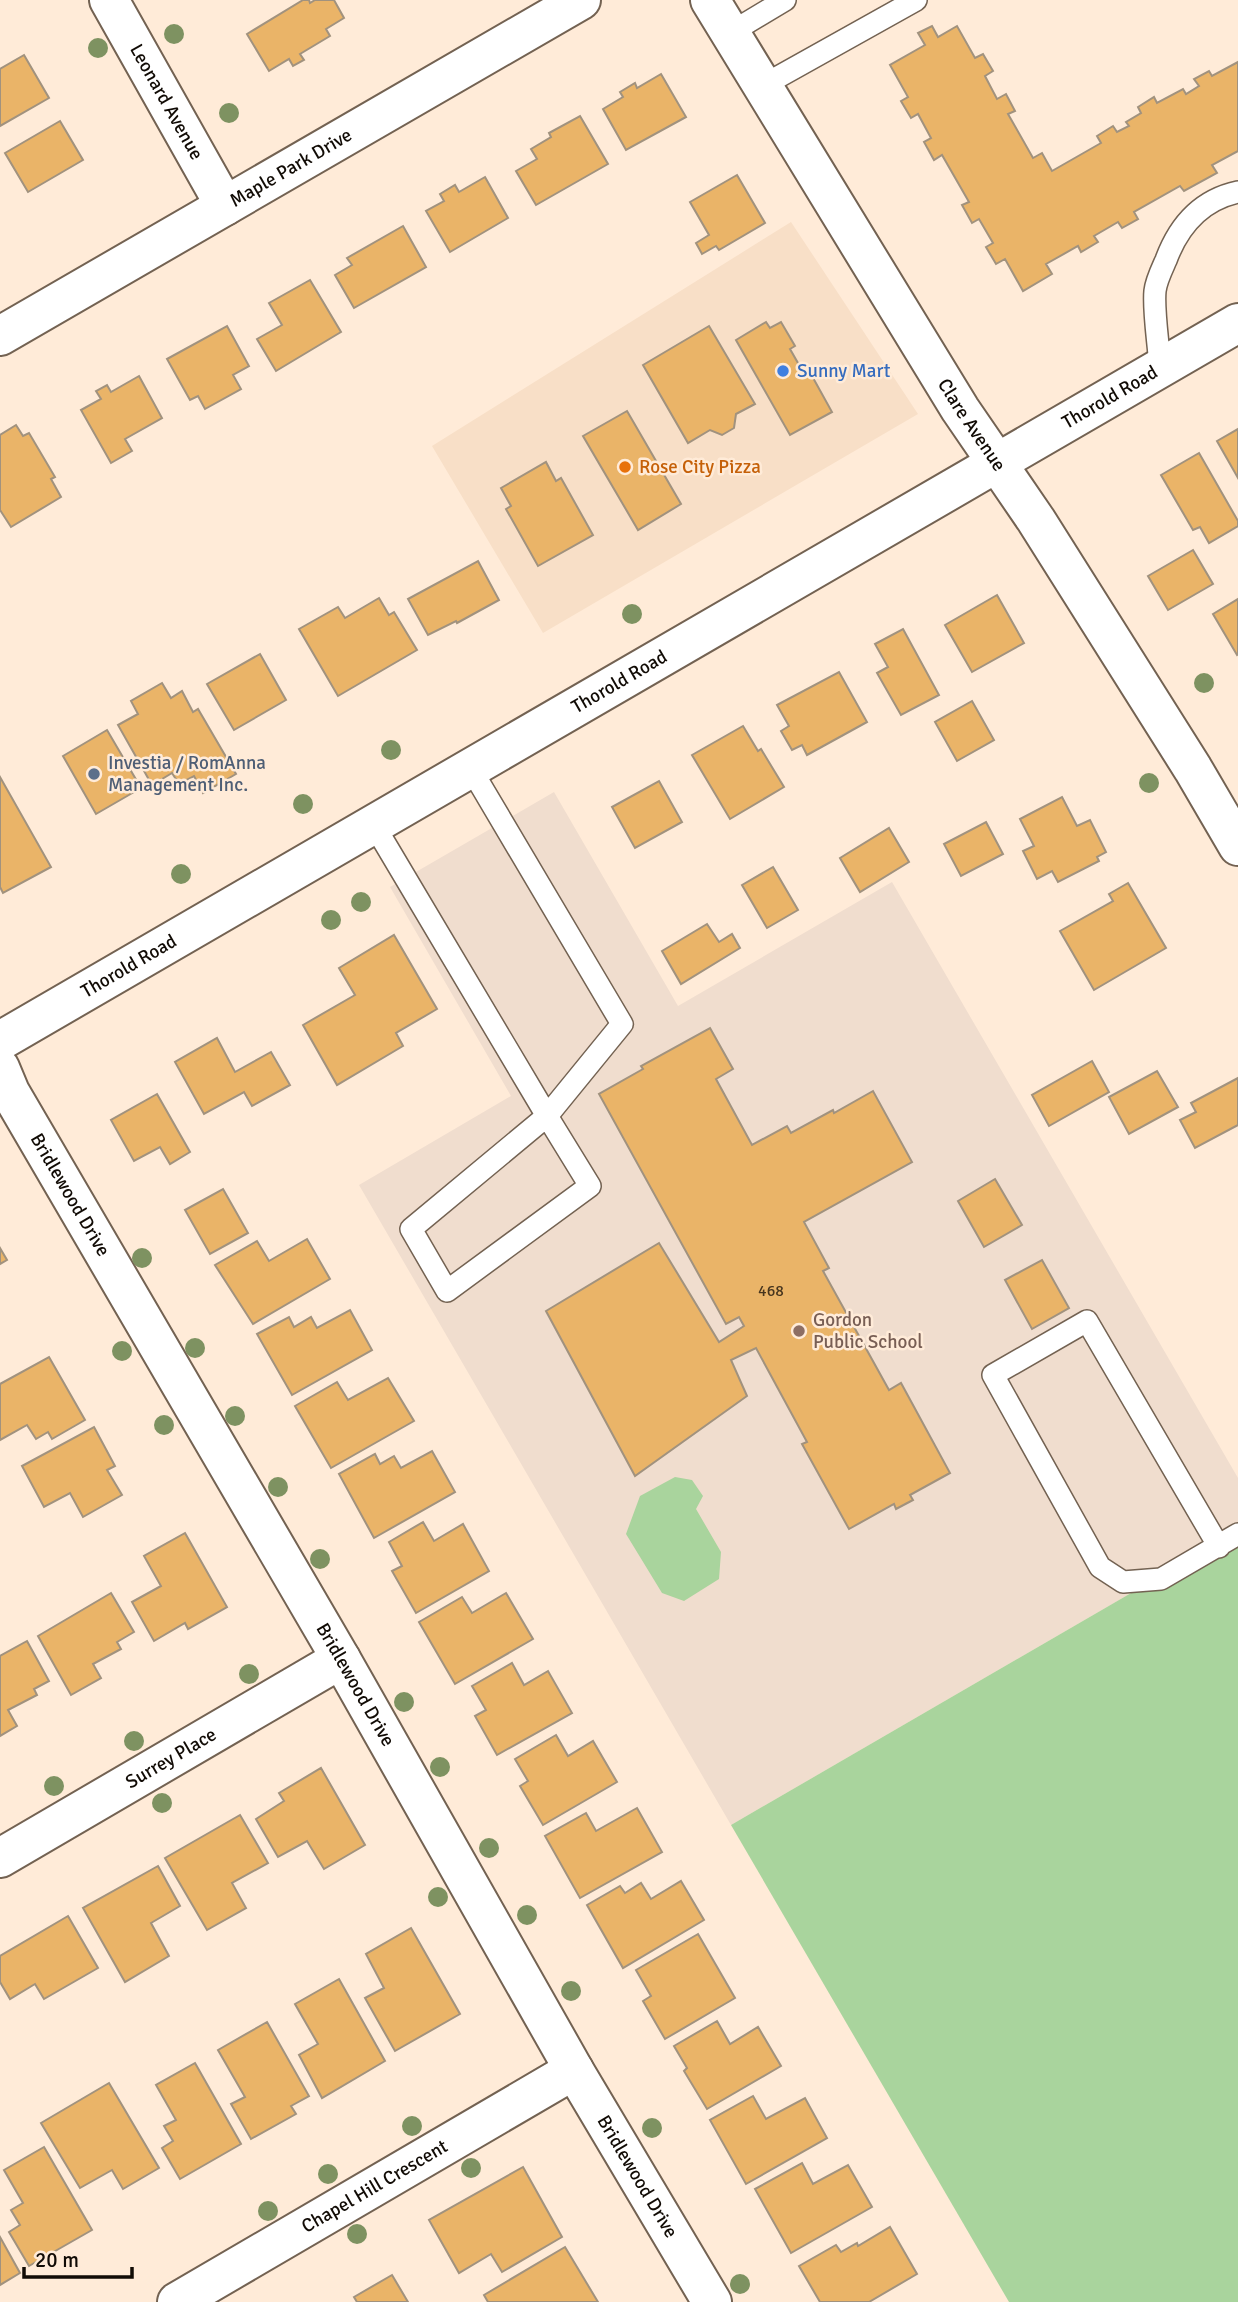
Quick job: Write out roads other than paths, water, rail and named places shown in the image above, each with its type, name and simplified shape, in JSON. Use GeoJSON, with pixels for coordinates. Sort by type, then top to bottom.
{"type":"FeatureCollection","features":[{"type":"Feature","properties":{"kind":"street","name":"Leonard Avenue"},"geometry":{"type":"LineString","coordinates":[[109,0],[225,206]]}},
{"type":"Feature","properties":{"kind":"street","name":"Maple Park Drive"},"geometry":{"type":"LineString","coordinates":[[0,336],[581,0]]}},
{"type":"Feature","properties":{"kind":"street","name":"Clare Avenue"},"geometry":{"type":"LineString","coordinates":[[710,0],[946,386],[996,465],[1036,520],[1193,769],[1238,846]]}},
{"type":"Feature","properties":{"kind":"street","name":"Thorold Road"},"geometry":{"type":"LineString","coordinates":[[0,1041],[1238,323]]}},
{"type":"Feature","properties":{"kind":"street","name":"Bridlewood Drive"},"geometry":{"type":"LineString","coordinates":[[0,1068],[10,1092],[341,1659],[574,2070],[712,2302]]}},
{"type":"Feature","properties":{"kind":"street","name":"Surrey Place"},"geometry":{"type":"LineString","coordinates":[[0,1858],[341,1659]]}},
{"type":"Feature","properties":{"kind":"street","name":"Chapel Hill Crescent"},"geometry":{"type":"LineString","coordinates":[[177,2302],[574,2070]]}},
{"type":"Feature","properties":{"kind":"lane"},"geometry":{"type":"LineString","coordinates":[[730,33],[785,0]]}},
{"type":"Feature","properties":{"kind":"lane"},"geometry":{"type":"LineString","coordinates":[[762,86],[916,0]]}},
{"type":"Feature","properties":{"kind":"lane"},"geometry":{"type":"LineString","coordinates":[[1160,368],[1155,291],[1172,243],[1196,212],[1218,198],[1238,192]]}},
{"type":"Feature","properties":{"kind":"lane"},"geometry":{"type":"LineString","coordinates":[[374,825],[547,1116],[590,1186],[447,1291],[411,1229],[547,1116],[622,1024],[471,769]]}},
{"type":"Feature","properties":{"kind":"lane"},"geometry":{"type":"LineString","coordinates":[[1219,1547],[1087,1321],[993,1375],[1100,1567],[1123,1582],[1161,1579],[1219,1547],[1238,1534]]}},
{"type":"Feature","properties":{"kind":"place","name":"Sunny Mart"},"geometry":{"type":"Point","coordinates":[783,371]}},
{"type":"Feature","properties":{"kind":"place","name":"Rose City Pizza"},"geometry":{"type":"Point","coordinates":[625,467]}},
{"type":"Feature","properties":{"kind":"place","name":"Investia / RomAnna Management Inc."},"geometry":{"type":"Point","coordinates":[94,774]}},
{"type":"Feature","properties":{"kind":"place","name":"Gordon Public School"},"geometry":{"type":"Point","coordinates":[799,1331]}}]}
